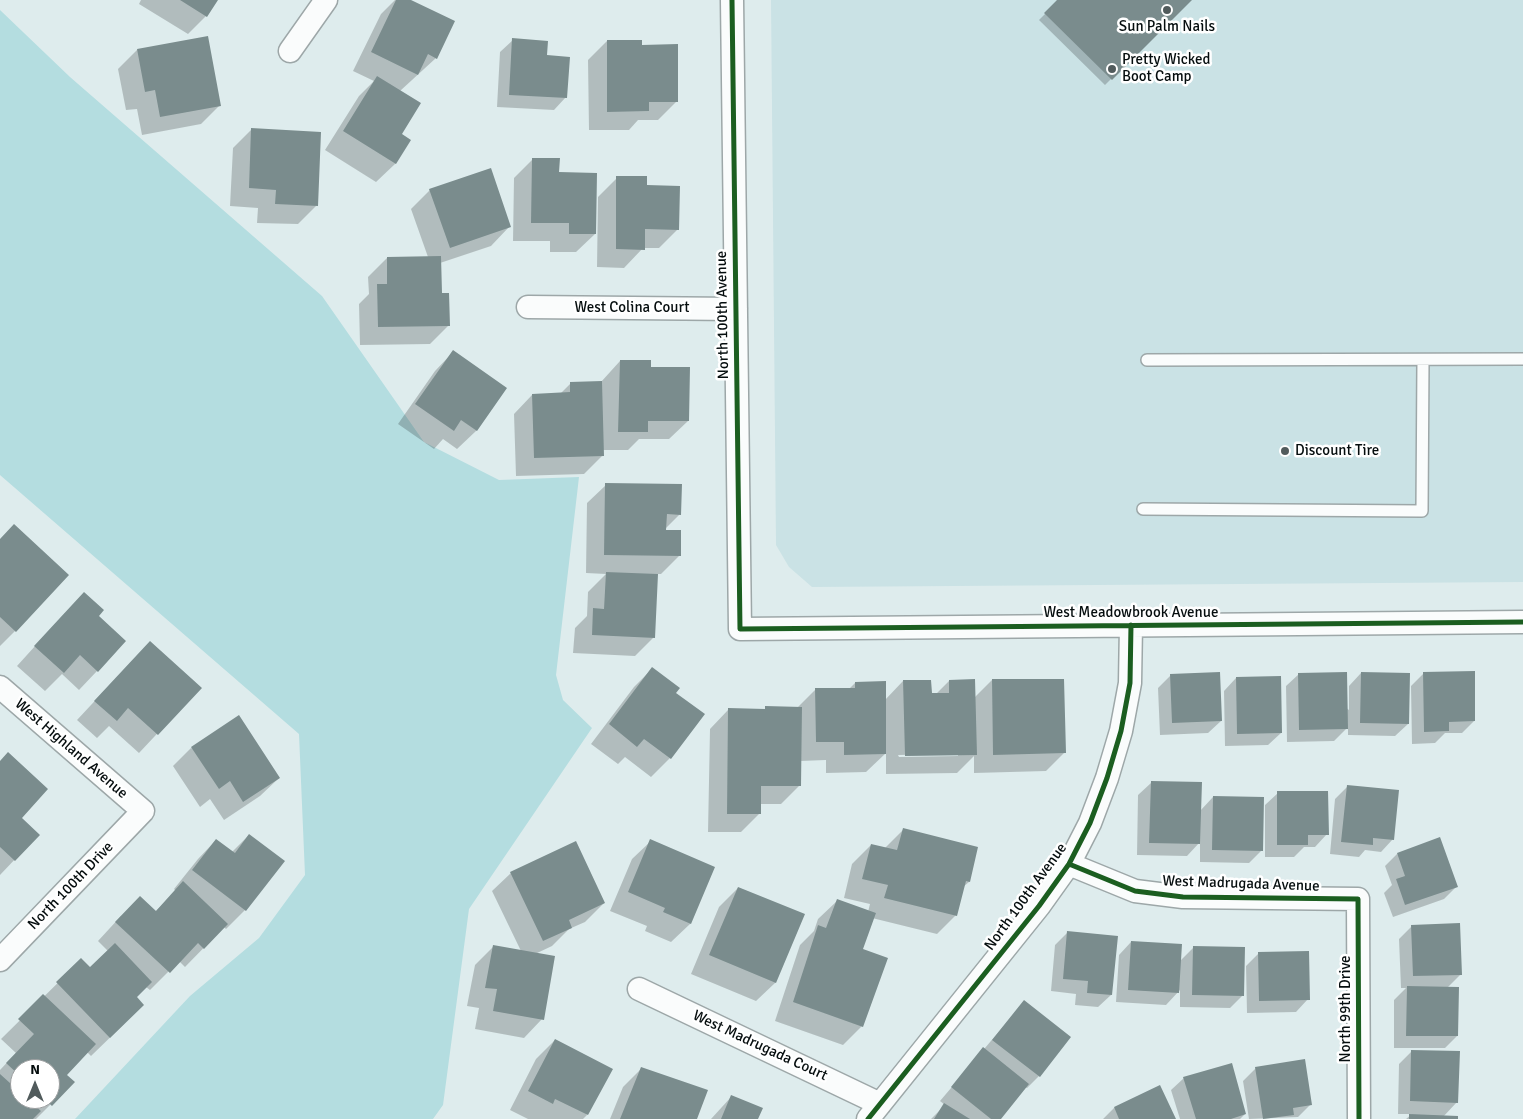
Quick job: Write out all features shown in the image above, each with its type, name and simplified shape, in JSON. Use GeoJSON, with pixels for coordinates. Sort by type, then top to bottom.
{"type":"FeatureCollection","features":[{"type":"Feature","properties":{"kind":"street"},"geometry":{"type":"LineString","coordinates":[[290,51],[326,0]]}},
{"type":"Feature","properties":{"kind":"street","name":"North 100th Avenue"},"geometry":{"type":"LineString","coordinates":[[732,0],[740,629]]}},
{"type":"Feature","properties":{"kind":"street","name":"West Colina Court"},"geometry":{"type":"LineString","coordinates":[[528,307],[736,308]]}},
{"type":"Feature","properties":{"kind":"street","name":"West Meadowbrook Avenue"},"geometry":{"type":"LineString","coordinates":[[740,629],[1523,622]]}},
{"type":"Feature","properties":{"kind":"street","name":"North 100th Avenue"},"geometry":{"type":"LineString","coordinates":[[874,1111],[1039,906],[1069,864],[1094,814],[1121,731],[1130,683],[1131,625]]}},
{"type":"Feature","properties":{"kind":"street","name":"West Highland Avenue"},"geometry":{"type":"LineString","coordinates":[[0,687],[143,811]]}},
{"type":"Feature","properties":{"kind":"street","name":"North 100th Drive"},"geometry":{"type":"LineString","coordinates":[[0,960],[143,811]]}},
{"type":"Feature","properties":{"kind":"street","name":"West Madrugada Avenue"},"geometry":{"type":"LineString","coordinates":[[1069,864],[1135,891],[1173,896],[1358,899]]}},
{"type":"Feature","properties":{"kind":"street","name":"North 99th Drive"},"geometry":{"type":"LineString","coordinates":[[1358,899],[1358,1119]]}},
{"type":"Feature","properties":{"kind":"street","name":"West Madrugada Court"},"geometry":{"type":"LineString","coordinates":[[639,989],[874,1111]]}},
{"type":"Feature","properties":{"kind":"lane"},"geometry":{"type":"LineString","coordinates":[[1148,360],[1523,359]]}},
{"type":"Feature","properties":{"kind":"lane"},"geometry":{"type":"LineString","coordinates":[[1143,508],[1422,511],[1423,360]]}},
{"type":"Feature","properties":{"kind":"shaded area"},"geometry":{"type":"Polygon","coordinates":[[[771,0],[1523,0],[1523,582],[812,587],[789,567],[776,545],[771,0]]]}},
{"type":"Feature","properties":{"kind":"shaded area"},"geometry":{"type":"Polygon","coordinates":[[[0,10],[70,77],[322,296],[424,442],[499,480],[579,477],[556,675],[563,700],[592,728],[469,909],[443,1105],[433,1119],[75,1119],[190,996],[259,938],[305,875],[299,734],[0,475],[0,10]]]}},
{"type":"Feature","properties":{"kind":"building"},"geometry":{"type":"Polygon","coordinates":[[[180,0],[218,0],[207,17],[180,0]]]}},
{"type":"Feature","properties":{"kind":"building"},"geometry":{"type":"Polygon","coordinates":[[[396,0],[411,0],[455,21],[437,59],[428,54],[418,75],[371,52],[396,0]]]}},
{"type":"Feature","properties":{"kind":"building"},"geometry":{"type":"Polygon","coordinates":[[[1057,0],[1192,0],[1112,80],[1044,13],[1057,0]]]}},
{"type":"Feature","properties":{"kind":"building"},"geometry":{"type":"Polygon","coordinates":[[[208,36],[221,106],[160,117],[155,90],[145,92],[137,49],[208,36]]]}},
{"type":"Feature","properties":{"kind":"building"},"geometry":{"type":"Polygon","coordinates":[[[512,38],[548,41],[547,55],[570,57],[567,98],[509,95],[512,38]]]}},
{"type":"Feature","properties":{"kind":"building"},"geometry":{"type":"Polygon","coordinates":[[[607,40],[642,40],[642,45],[678,44],[678,102],[649,102],[649,111],[607,112],[607,40]]]}},
{"type":"Feature","properties":{"kind":"building"},"geometry":{"type":"Polygon","coordinates":[[[377,76],[421,103],[402,134],[411,140],[396,164],[343,131],[377,76]]]}},
{"type":"Feature","properties":{"kind":"building"},"geometry":{"type":"Polygon","coordinates":[[[251,128],[321,132],[318,206],[275,204],[276,190],[249,188],[251,128]]]}},
{"type":"Feature","properties":{"kind":"building"},"geometry":{"type":"Polygon","coordinates":[[[532,158],[560,158],[559,172],[597,173],[596,234],[569,234],[569,223],[531,223],[532,158]]]}},
{"type":"Feature","properties":{"kind":"building"},"geometry":{"type":"Polygon","coordinates":[[[491,168],[511,227],[450,248],[429,189],[491,168]]]}},
{"type":"Feature","properties":{"kind":"building"},"geometry":{"type":"Polygon","coordinates":[[[616,176],[647,176],[647,185],[680,186],[679,230],[645,229],[645,250],[616,249],[616,176]]]}},
{"type":"Feature","properties":{"kind":"building"},"geometry":{"type":"Polygon","coordinates":[[[441,256],[442,293],[449,293],[450,326],[378,327],[377,284],[387,284],[387,257],[441,256]]]}},
{"type":"Feature","properties":{"kind":"building"},"geometry":{"type":"Polygon","coordinates":[[[453,350],[507,388],[477,431],[461,420],[454,431],[415,404],[453,350]]]}},
{"type":"Feature","properties":{"kind":"building"},"geometry":{"type":"Polygon","coordinates":[[[620,360],[651,360],[651,367],[690,367],[689,421],[648,421],[648,432],[618,432],[620,360]]]}},
{"type":"Feature","properties":{"kind":"building"},"geometry":{"type":"Polygon","coordinates":[[[602,381],[604,456],[534,458],[532,394],[570,392],[570,382],[602,381]]]}},
{"type":"Feature","properties":{"kind":"building"},"geometry":{"type":"Polygon","coordinates":[[[605,483],[682,484],[681,515],[667,514],[666,530],[681,530],[681,556],[604,555],[605,483]]]}},
{"type":"Feature","properties":{"kind":"building"},"geometry":{"type":"Polygon","coordinates":[[[14,524],[69,575],[16,632],[0,617],[0,539],[14,524]]]}},
{"type":"Feature","properties":{"kind":"building"},"geometry":{"type":"Polygon","coordinates":[[[606,572],[658,574],[655,638],[592,635],[593,608],[604,609],[606,572]]]}},
{"type":"Feature","properties":{"kind":"building"},"geometry":{"type":"Polygon","coordinates":[[[84,592],[104,610],[99,616],[126,641],[98,672],[80,655],[64,673],[34,646],[84,592]]]}},
{"type":"Feature","properties":{"kind":"building"},"geometry":{"type":"Polygon","coordinates":[[[150,641],[202,688],[158,735],[128,708],[117,721],[94,701],[150,641]]]}},
{"type":"Feature","properties":{"kind":"building"},"geometry":{"type":"Polygon","coordinates":[[[652,667],[680,688],[676,693],[705,714],[671,759],[644,739],[637,747],[609,724],[652,667]]]}},
{"type":"Feature","properties":{"kind":"building"},"geometry":{"type":"Polygon","coordinates":[[[1475,671],[1475,721],[1449,722],[1449,731],[1424,732],[1423,672],[1475,671]]]}},
{"type":"Feature","properties":{"kind":"building"},"geometry":{"type":"Polygon","coordinates":[[[1220,672],[1222,721],[1172,723],[1170,674],[1220,672]]]}},
{"type":"Feature","properties":{"kind":"building"},"geometry":{"type":"Polygon","coordinates":[[[1347,672],[1348,729],[1299,730],[1298,673],[1347,672]]]}},
{"type":"Feature","properties":{"kind":"building"},"geometry":{"type":"Polygon","coordinates":[[[1361,672],[1410,673],[1409,724],[1360,723],[1361,672]]]}},
{"type":"Feature","properties":{"kind":"building"},"geometry":{"type":"Polygon","coordinates":[[[1281,676],[1282,733],[1237,734],[1236,677],[1281,676]]]}},
{"type":"Feature","properties":{"kind":"building"},"geometry":{"type":"Polygon","coordinates":[[[975,679],[977,755],[905,756],[903,680],[931,680],[932,693],[949,693],[949,680],[975,679]]]}},
{"type":"Feature","properties":{"kind":"building"},"geometry":{"type":"Polygon","coordinates":[[[992,679],[1064,679],[1066,753],[993,755],[992,679]]]}},
{"type":"Feature","properties":{"kind":"building"},"geometry":{"type":"Polygon","coordinates":[[[886,681],[886,754],[844,755],[844,742],[816,742],[815,688],[855,688],[855,682],[886,681]]]}},
{"type":"Feature","properties":{"kind":"building"},"geometry":{"type":"Polygon","coordinates":[[[765,706],[802,707],[801,786],[761,786],[761,814],[727,814],[728,708],[765,709],[765,706]]]}},
{"type":"Feature","properties":{"kind":"building"},"geometry":{"type":"Polygon","coordinates":[[[239,715],[280,778],[243,802],[230,781],[219,789],[191,747],[239,715]]]}},
{"type":"Feature","properties":{"kind":"building"},"geometry":{"type":"Polygon","coordinates":[[[8,752],[48,789],[22,818],[40,835],[15,861],[0,847],[0,761],[8,752]]]}},
{"type":"Feature","properties":{"kind":"building"},"geometry":{"type":"Polygon","coordinates":[[[1151,781],[1202,782],[1200,844],[1149,843],[1151,781]]]}},
{"type":"Feature","properties":{"kind":"building"},"geometry":{"type":"Polygon","coordinates":[[[1347,785],[1399,790],[1394,840],[1373,838],[1373,845],[1341,842],[1347,785]]]}},
{"type":"Feature","properties":{"kind":"building"},"geometry":{"type":"Polygon","coordinates":[[[1277,791],[1328,791],[1329,835],[1308,835],[1308,845],[1277,845],[1277,791]]]}},
{"type":"Feature","properties":{"kind":"building"},"geometry":{"type":"Polygon","coordinates":[[[1213,796],[1264,797],[1263,851],[1212,850],[1213,796]]]}},
{"type":"Feature","properties":{"kind":"building"},"geometry":{"type":"Polygon","coordinates":[[[903,828],[978,847],[970,882],[966,881],[957,916],[884,898],[888,885],[862,879],[871,844],[897,850],[903,828]]]}},
{"type":"Feature","properties":{"kind":"building"},"geometry":{"type":"Polygon","coordinates":[[[249,834],[285,861],[246,911],[192,870],[216,839],[235,853],[249,834]]]}},
{"type":"Feature","properties":{"kind":"building"},"geometry":{"type":"Polygon","coordinates":[[[1440,837],[1458,887],[1405,905],[1396,879],[1405,876],[1397,853],[1440,837]]]}},
{"type":"Feature","properties":{"kind":"building"},"geometry":{"type":"Polygon","coordinates":[[[650,839],[715,867],[691,924],[663,912],[665,908],[628,892],[650,839]]]}},
{"type":"Feature","properties":{"kind":"building"},"geometry":{"type":"Polygon","coordinates":[[[576,841],[605,903],[569,920],[572,928],[543,941],[510,872],[576,841]]]}},
{"type":"Feature","properties":{"kind":"building"},"geometry":{"type":"Polygon","coordinates":[[[183,881],[228,924],[204,949],[198,943],[170,973],[115,922],[140,896],[156,911],[183,881]]]}},
{"type":"Feature","properties":{"kind":"building"},"geometry":{"type":"Polygon","coordinates":[[[738,887],[805,914],[776,983],[709,955],[738,887]]]}},
{"type":"Feature","properties":{"kind":"building"},"geometry":{"type":"Polygon","coordinates":[[[837,899],[876,913],[863,949],[888,958],[863,1027],[793,1002],[818,925],[826,928],[837,899]]]}},
{"type":"Feature","properties":{"kind":"building"},"geometry":{"type":"Polygon","coordinates":[[[1460,923],[1462,975],[1413,976],[1411,925],[1460,923]]]}},
{"type":"Feature","properties":{"kind":"building"},"geometry":{"type":"Polygon","coordinates":[[[1067,931],[1118,936],[1112,995],[1087,993],[1088,981],[1063,979],[1067,931]]]}},
{"type":"Feature","properties":{"kind":"building"},"geometry":{"type":"Polygon","coordinates":[[[1131,941],[1182,944],[1179,993],[1128,990],[1131,941]]]}},
{"type":"Feature","properties":{"kind":"building"},"geometry":{"type":"Polygon","coordinates":[[[115,943],[152,982],[137,997],[144,1005],[110,1038],[56,982],[81,958],[90,967],[115,943]]]}},
{"type":"Feature","properties":{"kind":"building"},"geometry":{"type":"Polygon","coordinates":[[[493,945],[555,956],[544,1020],[493,1011],[497,989],[485,988],[493,945]]]}},
{"type":"Feature","properties":{"kind":"building"},"geometry":{"type":"Polygon","coordinates":[[[1193,946],[1245,947],[1244,996],[1192,995],[1193,946]]]}},
{"type":"Feature","properties":{"kind":"building"},"geometry":{"type":"Polygon","coordinates":[[[1309,951],[1310,1000],[1259,1001],[1258,952],[1309,951]]]}},
{"type":"Feature","properties":{"kind":"building"},"geometry":{"type":"Polygon","coordinates":[[[1407,986],[1459,987],[1458,1036],[1406,1036],[1407,986]]]}},
{"type":"Feature","properties":{"kind":"building"},"geometry":{"type":"Polygon","coordinates":[[[43,994],[96,1044],[67,1075],[75,1082],[60,1098],[60,1059],[10,1059],[10,1067],[6,1063],[34,1034],[18,1019],[43,994]]]}},
{"type":"Feature","properties":{"kind":"building"},"geometry":{"type":"Polygon","coordinates":[[[1024,1000],[1071,1037],[1040,1077],[992,1040],[1024,1000]]]}},
{"type":"Feature","properties":{"kind":"building"},"geometry":{"type":"Polygon","coordinates":[[[555,1039],[613,1069],[588,1115],[555,1099],[553,1104],[528,1091],[555,1039]]]}},
{"type":"Feature","properties":{"kind":"building"},"geometry":{"type":"Polygon","coordinates":[[[983,1047],[1029,1084],[1001,1119],[991,1119],[951,1087],[983,1047]]]}},
{"type":"Feature","properties":{"kind":"building"},"geometry":{"type":"Polygon","coordinates":[[[1411,1050],[1460,1051],[1458,1103],[1410,1101],[1411,1050]]]}},
{"type":"Feature","properties":{"kind":"building"},"geometry":{"type":"Polygon","coordinates":[[[1305,1059],[1312,1105],[1293,1108],[1294,1115],[1263,1119],[1255,1067],[1305,1059]]]}},
{"type":"Feature","properties":{"kind":"building"},"geometry":{"type":"Polygon","coordinates":[[[1232,1063],[1246,1114],[1231,1119],[1196,1119],[1183,1077],[1232,1063]]]}},
{"type":"Feature","properties":{"kind":"building"},"geometry":{"type":"Polygon","coordinates":[[[641,1067],[708,1090],[697,1119],[620,1119],[641,1067]]]}},
{"type":"Feature","properties":{"kind":"building"},"geometry":{"type":"Polygon","coordinates":[[[0,1074],[10,1083],[10,1109],[39,1109],[41,1111],[33,1119],[0,1119],[0,1074]]]}},
{"type":"Feature","properties":{"kind":"building"},"geometry":{"type":"Polygon","coordinates":[[[1160,1085],[1176,1119],[1119,1119],[1114,1107],[1160,1085]]]}},
{"type":"Feature","properties":{"kind":"building"},"geometry":{"type":"Polygon","coordinates":[[[731,1095],[763,1108],[758,1119],[721,1119],[731,1095]]]}},
{"type":"Feature","properties":{"kind":"building"},"geometry":{"type":"Polygon","coordinates":[[[944,1103],[970,1119],[934,1119],[944,1103]]]}},
{"type":"Feature","properties":{"kind":"building"},"geometry":{"type":"Polygon","coordinates":[[[1409,1114],[1458,1116],[1458,1119],[1409,1119],[1409,1114]]]}},
{"type":"Feature","properties":{"kind":"cycle path"},"geometry":{"type":"LineString","coordinates":[[732,0],[740,629],[1523,622]]}},
{"type":"Feature","properties":{"kind":"cycle path"},"geometry":{"type":"LineString","coordinates":[[868,1119],[1039,906],[1069,864],[1090,823],[1107,778],[1121,731],[1130,683],[1131,625]]}},
{"type":"Feature","properties":{"kind":"cycle path"},"geometry":{"type":"LineString","coordinates":[[1069,864],[1135,891],[1183,897],[1358,899],[1359,1119]]}},
{"type":"Feature","properties":{"kind":"place","name":"Sun Palm Nails"},"geometry":{"type":"Point","coordinates":[1167,10]}},
{"type":"Feature","properties":{"kind":"place","name":"Pretty Wicked Boot Camp"},"geometry":{"type":"Point","coordinates":[1112,69]}},
{"type":"Feature","properties":{"kind":"place","name":"Discount Tire"},"geometry":{"type":"Point","coordinates":[1285,451]}}]}
